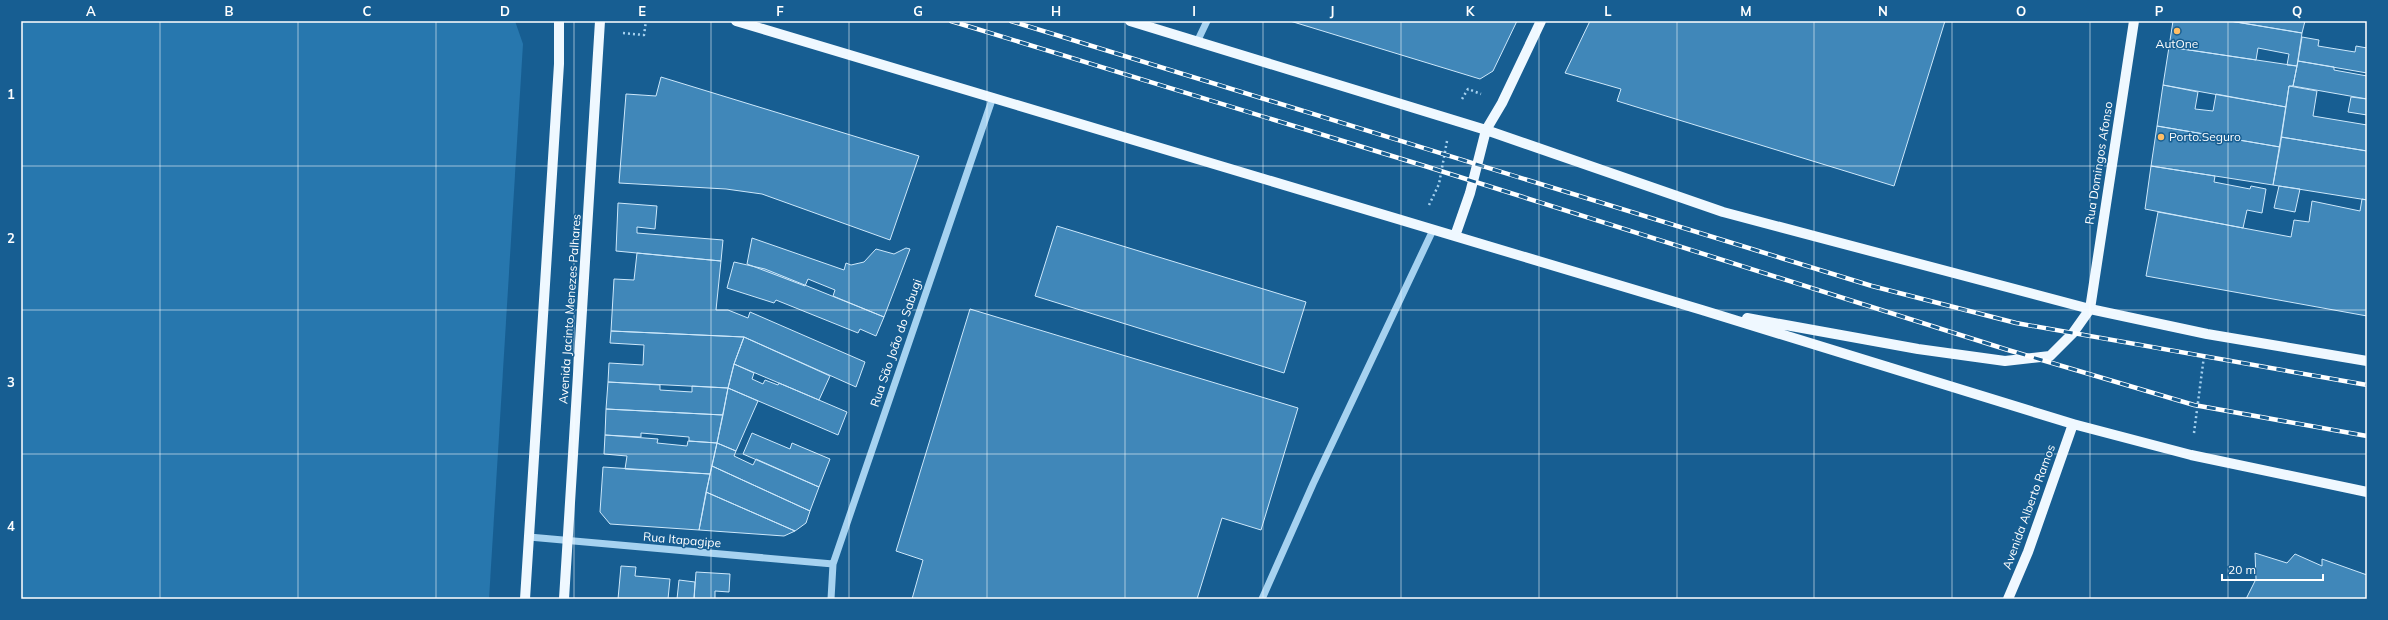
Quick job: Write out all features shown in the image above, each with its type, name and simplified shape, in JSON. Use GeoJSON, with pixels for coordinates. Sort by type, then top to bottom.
{"type":"FeatureCollection","features":[{"type":"Feature","properties":{"kind":"main road"},"geometry":{"type":"LineString","coordinates":[[525,599],[558,80],[559,21]]}},
{"type":"Feature","properties":{"kind":"main road","name":"Avenida Jacinto Menezes Palhares"},"geometry":{"type":"LineString","coordinates":[[564,599],[600,21]]}},
{"type":"Feature","properties":{"kind":"main road"},"geometry":{"type":"LineString","coordinates":[[736,21],[1702,310],[2073,424],[2191,455],[2367,492]]}},
{"type":"Feature","properties":{"kind":"main road"},"geometry":{"type":"LineString","coordinates":[[1130,21],[1486,130],[1723,212],[2090,309],[2207,334],[2367,361]]}},
{"type":"Feature","properties":{"kind":"main road"},"geometry":{"type":"LineString","coordinates":[[1455,236],[1470,192],[1486,130],[1502,102],[1540,21]]}},
{"type":"Feature","properties":{"kind":"main road","name":"Rua Domingos Afonso"},"geometry":{"type":"LineString","coordinates":[[2090,309],[2134,21]]}},
{"type":"Feature","properties":{"kind":"main road"},"geometry":{"type":"LineString","coordinates":[[1702,310],[1918,349],[2005,361],[2050,356],[2073,333],[2090,309]]}},
{"type":"Feature","properties":{"kind":"main road","name":"Avenida Alberto Ramos"},"geometry":{"type":"LineString","coordinates":[[2008,599],[2028,552],[2073,424]]}},
{"type":"Feature","properties":{"kind":"street"},"geometry":{"type":"LineString","coordinates":[[1197,42],[1207,21]]}},
{"type":"Feature","properties":{"kind":"street","name":"Rua São João do Sabugi"},"geometry":{"type":"LineString","coordinates":[[831,599],[832,564],[993,97]]}},
{"type":"Feature","properties":{"kind":"street"},"geometry":{"type":"LineString","coordinates":[[1262,599],[1313,484],[1433,230]]}},
{"type":"Feature","properties":{"kind":"street","name":"Rua Itapagipe"},"geometry":{"type":"LineString","coordinates":[[529,537],[832,564]]}},
{"type":"Feature","properties":{"kind":"path"},"geometry":{"type":"LineString","coordinates":[[2191,455],[2207,334]]}},
{"type":"Feature","properties":{"kind":"shaded area"},"geometry":{"type":"Polygon","coordinates":[[[21,21],[515,21],[523,44],[489,599],[21,599],[21,21]]]}},
{"type":"Feature","properties":{"kind":"building"},"geometry":{"type":"Polygon","coordinates":[[[1290,21],[1517,21],[1493,71],[1480,79],[1290,21]]]}},
{"type":"Feature","properties":{"kind":"building"},"geometry":{"type":"Polygon","coordinates":[[[1590,21],[1945,21],[1894,186],[1617,101],[1621,89],[1565,73],[1590,21]]]}},
{"type":"Feature","properties":{"kind":"building"},"geometry":{"type":"Polygon","coordinates":[[[2173,21],[2230,21],[2302,33],[2297,66],[2287,65],[2289,54],[2258,48],[2256,60],[2169,47],[2173,21]]]}},
{"type":"Feature","properties":{"kind":"building"},"geometry":{"type":"Polygon","coordinates":[[[2230,21],[2305,21],[2302,33],[2230,21]]]}},
{"type":"Feature","properties":{"kind":"building"},"geometry":{"type":"Polygon","coordinates":[[[2302,37],[2319,40],[2318,46],[2355,52],[2356,46],[2367,48],[2367,73],[2298,61],[2302,37]]]}},
{"type":"Feature","properties":{"kind":"building"},"geometry":{"type":"Polygon","coordinates":[[[2169,47],[2297,66],[2293,86],[2289,86],[2286,107],[2163,85],[2169,47]]]}},
{"type":"Feature","properties":{"kind":"building"},"geometry":{"type":"Polygon","coordinates":[[[2298,61],[2334,67],[2334,70],[2367,76],[2367,99],[2293,86],[2298,61]]]}},
{"type":"Feature","properties":{"kind":"building"},"geometry":{"type":"Polygon","coordinates":[[[661,77],[919,156],[890,240],[762,194],[726,189],[619,183],[626,94],[656,96],[661,77]]]}},
{"type":"Feature","properties":{"kind":"building"},"geometry":{"type":"Polygon","coordinates":[[[2163,85],[2198,92],[2195,109],[2213,111],[2216,94],[2286,107],[2280,147],[2157,126],[2163,85]]]}},
{"type":"Feature","properties":{"kind":"building"},"geometry":{"type":"Polygon","coordinates":[[[2289,86],[2317,91],[2313,116],[2367,125],[2367,151],[2281,137],[2289,86]]]}},
{"type":"Feature","properties":{"kind":"building"},"geometry":{"type":"Polygon","coordinates":[[[2351,97],[2367,99],[2367,115],[2348,112],[2351,97]]]}},
{"type":"Feature","properties":{"kind":"building"},"geometry":{"type":"Polygon","coordinates":[[[2157,126],[2280,147],[2273,185],[2151,166],[2157,126]]]}},
{"type":"Feature","properties":{"kind":"building"},"geometry":{"type":"Polygon","coordinates":[[[2281,137],[2367,151],[2367,200],[2273,185],[2281,137]]]}},
{"type":"Feature","properties":{"kind":"building"},"geometry":{"type":"Polygon","coordinates":[[[2151,166],[2215,176],[2214,182],[2250,189],[2251,186],[2266,189],[2262,213],[2247,210],[2243,228],[2145,209],[2151,166]]]}},
{"type":"Feature","properties":{"kind":"building"},"geometry":{"type":"Polygon","coordinates":[[[2279,186],[2300,189],[2295,212],[2274,208],[2279,186]]]}},
{"type":"Feature","properties":{"kind":"building"},"geometry":{"type":"Polygon","coordinates":[[[2362,199],[2367,200],[2367,316],[2146,276],[2158,212],[2291,237],[2294,220],[2309,222],[2312,201],[2360,211],[2362,199]]]}},
{"type":"Feature","properties":{"kind":"building"},"geometry":{"type":"Polygon","coordinates":[[[618,203],[657,206],[655,229],[637,227],[637,233],[723,240],[721,261],[616,251],[618,203]]]}},
{"type":"Feature","properties":{"kind":"building"},"geometry":{"type":"Polygon","coordinates":[[[1057,226],[1306,302],[1284,373],[1035,296],[1057,226]]]}},
{"type":"Feature","properties":{"kind":"building"},"geometry":{"type":"Polygon","coordinates":[[[752,238],[844,270],[846,263],[851,265],[864,262],[876,249],[894,254],[906,248],[910,249],[884,317],[833,296],[835,290],[808,279],[805,286],[747,264],[752,238]]]}},
{"type":"Feature","properties":{"kind":"building"},"geometry":{"type":"Polygon","coordinates":[[[637,253],[721,261],[716,310],[728,310],[748,318],[750,312],[865,362],[856,387],[744,337],[611,331],[614,279],[634,280],[637,253]]]}},
{"type":"Feature","properties":{"kind":"building"},"geometry":{"type":"Polygon","coordinates":[[[734,262],[765,269],[884,317],[876,336],[860,329],[858,333],[776,300],[774,303],[727,288],[734,262]]]}},
{"type":"Feature","properties":{"kind":"building"},"geometry":{"type":"Polygon","coordinates":[[[970,309],[1298,408],[1261,530],[1222,518],[1197,599],[912,599],[923,560],[896,551],[970,309]]]}},
{"type":"Feature","properties":{"kind":"building"},"geometry":{"type":"Polygon","coordinates":[[[611,331],[744,337],[734,364],[728,388],[608,382],[609,363],[643,365],[644,345],[610,343],[611,331]]]}},
{"type":"Feature","properties":{"kind":"building"},"geometry":{"type":"Polygon","coordinates":[[[744,337],[830,376],[819,400],[734,364],[744,337]]]}},
{"type":"Feature","properties":{"kind":"building"},"geometry":{"type":"Polygon","coordinates":[[[734,364],[754,373],[752,379],[763,384],[765,380],[778,385],[779,383],[847,412],[838,435],[728,388],[734,364]]]}},
{"type":"Feature","properties":{"kind":"building"},"geometry":{"type":"Polygon","coordinates":[[[608,382],[660,385],[660,390],[692,392],[692,386],[728,388],[723,415],[606,409],[608,382]]]}},
{"type":"Feature","properties":{"kind":"building"},"geometry":{"type":"Polygon","coordinates":[[[728,388],[758,401],[736,451],[717,443],[728,388]]]}},
{"type":"Feature","properties":{"kind":"building"},"geometry":{"type":"Polygon","coordinates":[[[606,409],[723,415],[717,443],[689,441],[689,437],[641,433],[641,437],[605,435],[606,409]]]}},
{"type":"Feature","properties":{"kind":"building"},"geometry":{"type":"Polygon","coordinates":[[[752,433],[790,449],[792,443],[830,459],[819,487],[743,454],[752,433]]]}},
{"type":"Feature","properties":{"kind":"building"},"geometry":{"type":"Polygon","coordinates":[[[605,435],[658,439],[657,443],[687,446],[688,441],[717,443],[710,474],[625,469],[627,456],[604,454],[605,435]]]}},
{"type":"Feature","properties":{"kind":"building"},"geometry":{"type":"Polygon","coordinates":[[[717,443],[736,451],[734,456],[753,465],[756,459],[819,487],[810,511],[712,466],[717,443]]]}},
{"type":"Feature","properties":{"kind":"building"},"geometry":{"type":"Polygon","coordinates":[[[712,466],[810,511],[806,523],[795,531],[706,492],[712,466]]]}},
{"type":"Feature","properties":{"kind":"building"},"geometry":{"type":"Polygon","coordinates":[[[603,467],[710,474],[699,530],[610,524],[600,512],[603,467]]]}},
{"type":"Feature","properties":{"kind":"building"},"geometry":{"type":"Polygon","coordinates":[[[706,492],[795,531],[784,536],[699,530],[706,492]]]}},
{"type":"Feature","properties":{"kind":"building"},"geometry":{"type":"Polygon","coordinates":[[[2255,553],[2287,563],[2295,554],[2322,566],[2322,559],[2367,575],[2367,599],[2246,599],[2256,579],[2255,553]]]}},
{"type":"Feature","properties":{"kind":"building"},"geometry":{"type":"Polygon","coordinates":[[[621,566],[636,567],[635,576],[670,579],[668,599],[618,599],[621,566]]]}},
{"type":"Feature","properties":{"kind":"building"},"geometry":{"type":"Polygon","coordinates":[[[696,572],[730,574],[729,592],[715,591],[715,599],[694,599],[696,572]]]}},
{"type":"Feature","properties":{"kind":"building"},"geometry":{"type":"Polygon","coordinates":[[[679,580],[695,582],[694,599],[677,599],[679,580]]]}},
{"type":"Feature","properties":{"kind":"railway"},"geometry":{"type":"LineString","coordinates":[[951,21],[1428,167],[2008,350],[2194,405],[2367,436]]}},
{"type":"Feature","properties":{"kind":"railway"},"geometry":{"type":"LineString","coordinates":[[1011,21],[1872,286],[2016,323],[2367,385]]}},
{"type":"Feature","properties":{"kind":"place","name":"AutOne"},"geometry":{"type":"Point","coordinates":[2177,31]}},
{"type":"Feature","properties":{"kind":"place","name":"Porto.Seguro"},"geometry":{"type":"Point","coordinates":[2161,137]}}]}
